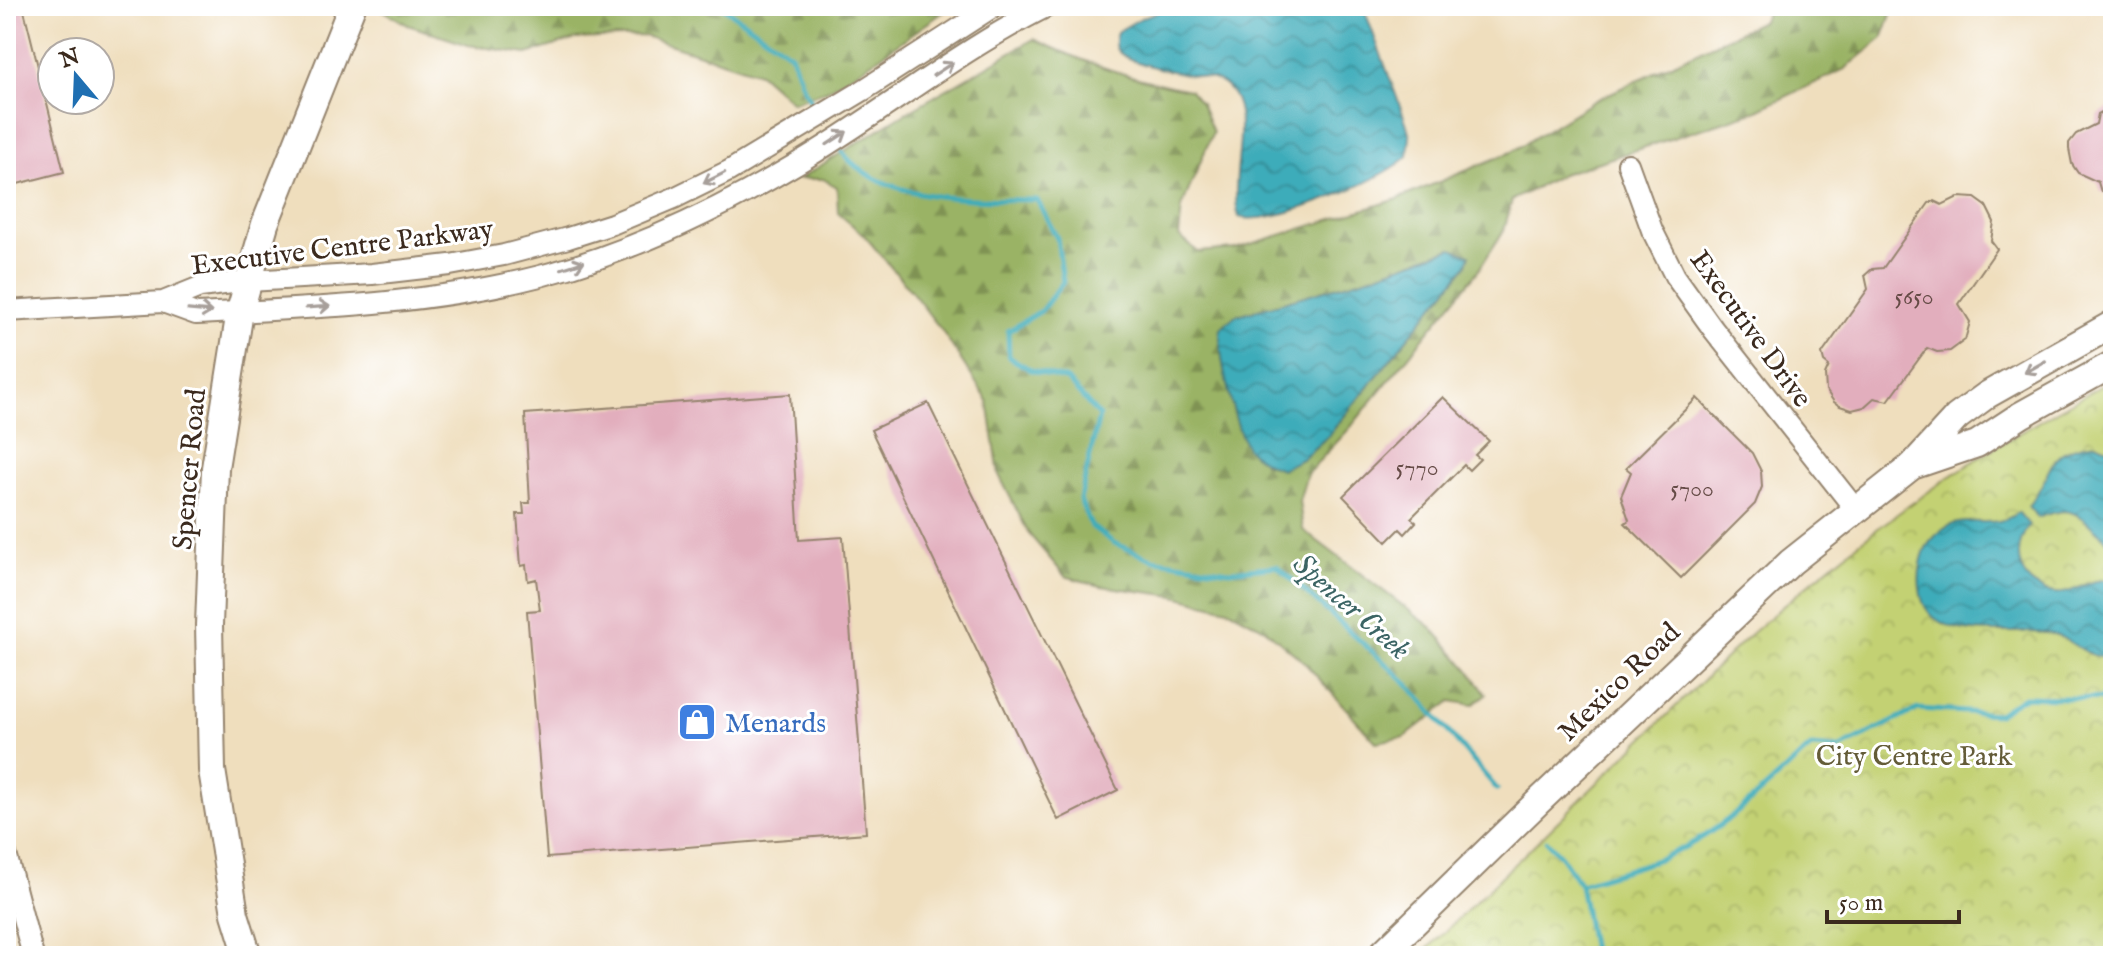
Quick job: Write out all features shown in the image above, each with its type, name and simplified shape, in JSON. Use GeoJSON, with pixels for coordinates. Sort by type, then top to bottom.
{"type":"FeatureCollection","features":[{"type":"Feature","properties":{"kind":"main road","name":"Spencer Road"},"geometry":{"type":"LineString","coordinates":[[248,956],[235,914],[212,770],[209,625],[215,468],[240,311],[248,281],[265,224],[352,6]]}},
{"type":"Feature","properties":{"kind":"main road","name":"Mexico Road"},"geometry":{"type":"LineString","coordinates":[[1380,956],[1791,562],[1912,466],[1957,417],[1977,402],[2113,324]]}},
{"type":"Feature","properties":{"kind":"main road","name":"Mexico Road"},"geometry":{"type":"LineString","coordinates":[[1912,466],[1977,444],[2021,415],[2113,364]]}},
{"type":"Feature","properties":{"kind":"street","name":"Executive Centre Parkway"},"geometry":{"type":"LineString","coordinates":[[6,311],[163,302],[200,287],[372,274],[504,255],[612,224],[729,171],[994,6]]}},
{"type":"Feature","properties":{"kind":"street","name":"Executive Centre Parkway"},"geometry":{"type":"LineString","coordinates":[[163,302],[196,314],[431,297],[540,276],[604,255],[673,227],[797,164],[985,42],[1048,6]]}},
{"type":"Feature","properties":{"kind":"street","name":"Executive Drive"},"geometry":{"type":"LineString","coordinates":[[1628,164],[1652,230],[1675,276],[1856,510]]}},
{"type":"Feature","properties":{"kind":"street"},"geometry":{"type":"LineString","coordinates":[[6,854],[33,956]]}},
{"type":"Feature","properties":{"kind":"green space"},"geometry":{"type":"Polygon","coordinates":[[[383,6],[952,6],[827,90],[792,102],[759,73],[644,36],[576,39],[527,54],[468,45],[408,25],[381,9],[383,6]]]}},
{"type":"Feature","properties":{"kind":"green space"},"geometry":{"type":"Polygon","coordinates":[[[1771,6],[1894,6],[1882,39],[1845,69],[1753,112],[1562,174],[1512,200],[1504,230],[1478,271],[1349,429],[1307,474],[1299,501],[1303,530],[1431,627],[1486,694],[1473,705],[1451,701],[1405,737],[1376,742],[1304,662],[1265,629],[1228,609],[1175,596],[1101,586],[1065,576],[1029,534],[999,475],[988,401],[942,331],[864,235],[838,213],[837,187],[823,179],[799,179],[1034,39],[1110,70],[1190,90],[1201,103],[1213,132],[1182,206],[1179,236],[1198,252],[1235,249],[1398,199],[1511,152],[1594,101],[1762,21],[1771,6]],[[1451,248],[1363,279],[1235,316],[1222,327],[1264,463],[1281,468],[1302,459],[1328,436],[1466,266],[1470,255],[1451,248]]]}},
{"type":"Feature","properties":{"kind":"green space","name":"City Centre Park"},"geometry":{"type":"Polygon","coordinates":[[[2113,379],[2113,956],[1420,956],[1745,639],[1809,583],[1875,530],[1944,481],[2015,435],[2113,379]]]}},
{"type":"Feature","properties":{"kind":"water"},"geometry":{"type":"Polygon","coordinates":[[[1174,6],[1363,6],[1406,122],[1410,136],[1408,156],[1377,177],[1300,209],[1254,218],[1239,217],[1236,181],[1240,120],[1236,102],[1228,88],[1213,79],[1135,61],[1115,46],[1117,32],[1143,17],[1174,6]]]}},
{"type":"Feature","properties":{"kind":"water"},"geometry":{"type":"Polygon","coordinates":[[[1452,248],[1470,255],[1466,266],[1328,436],[1302,459],[1281,469],[1252,453],[1244,442],[1228,390],[1220,337],[1224,325],[1235,316],[1363,279],[1452,248]]]}},
{"type":"Feature","properties":{"kind":"water"},"geometry":{"type":"Polygon","coordinates":[[[2095,443],[2113,450],[2113,544],[2080,516],[2063,511],[2038,518],[2028,506],[2057,457],[2078,446],[2095,443]]]}},
{"type":"Feature","properties":{"kind":"water"},"geometry":{"type":"Polygon","coordinates":[[[2018,512],[2029,525],[2021,542],[2019,560],[2033,584],[2052,593],[2061,593],[2095,581],[2113,581],[2113,655],[2095,656],[2052,634],[1973,631],[1954,627],[1938,620],[1926,608],[1919,577],[1922,558],[1930,542],[1952,525],[2007,519],[2018,512]]]}},
{"type":"Feature","properties":{"kind":"building"},"geometry":{"type":"Polygon","coordinates":[[[6,6],[23,6],[36,59],[36,116],[50,116],[64,172],[6,187],[6,6]]]}},
{"type":"Feature","properties":{"kind":"building"},"geometry":{"type":"Polygon","coordinates":[[[2113,106],[2113,195],[2101,192],[2098,182],[2078,173],[2072,164],[2069,143],[2076,134],[2096,124],[2098,114],[2113,106]]]}},
{"type":"Feature","properties":{"kind":"building"},"geometry":{"type":"Polygon","coordinates":[[[1958,197],[1975,198],[1986,206],[1994,222],[1991,241],[1997,249],[1959,304],[1970,322],[1965,340],[1950,351],[1937,352],[1927,348],[1888,401],[1874,398],[1864,407],[1852,410],[1840,406],[1826,390],[1825,375],[1829,366],[1822,354],[1868,289],[1865,275],[1872,269],[1883,268],[1929,203],[1934,201],[1942,205],[1958,197]]]}},
{"type":"Feature","properties":{"kind":"building","name":"Menards"},"geometry":{"type":"Polygon","coordinates":[[[790,394],[799,540],[843,537],[866,833],[547,858],[527,611],[540,610],[536,579],[528,581],[526,565],[521,566],[517,514],[524,514],[523,503],[530,503],[525,414],[790,394]]]}},
{"type":"Feature","properties":{"kind":"building"},"geometry":{"type":"Polygon","coordinates":[[[1443,397],[1489,441],[1475,455],[1480,459],[1469,470],[1464,465],[1411,518],[1416,522],[1405,534],[1400,529],[1387,542],[1343,496],[1443,397]]]}},
{"type":"Feature","properties":{"kind":"building"},"geometry":{"type":"Polygon","coordinates":[[[1697,398],[1752,453],[1761,471],[1762,487],[1755,504],[1681,578],[1625,523],[1629,520],[1621,496],[1631,472],[1626,468],[1697,398]]]}},
{"type":"Feature","properties":{"kind":"building"},"geometry":{"type":"Polygon","coordinates":[[[928,403],[1118,790],[1058,820],[871,430],[928,403]]]}},
{"type":"Feature","properties":{"kind":"waterway","name":"Spencer Creek"},"geometry":{"type":"LineString","coordinates":[[721,6],[791,54],[802,85],[816,110]]}},
{"type":"Feature","properties":{"kind":"waterway","name":"Spencer Creek"},"geometry":{"type":"LineString","coordinates":[[836,143],[852,163],[874,178],[899,188],[956,198],[1037,200],[1057,238],[1063,282],[1041,311],[1008,331],[1009,357],[1031,370],[1067,380],[1099,416],[1080,500],[1091,526],[1114,543],[1152,559],[1229,571],[1277,566],[1407,683],[1497,789]]}},
{"type":"Feature","properties":{"kind":"waterway"},"geometry":{"type":"LineString","coordinates":[[1580,884],[1669,855],[1712,831],[1756,797],[1811,747],[1838,749],[1918,709],[1998,714],[2024,697],[2113,699]]}},
{"type":"Feature","properties":{"kind":"waterway","name":"Spencer Creek"},"geometry":{"type":"LineString","coordinates":[[1547,841],[1580,884],[1593,956]]}},
{"type":"Feature","properties":{"kind":"place","name":"Menards"},"geometry":{"type":"Point","coordinates":[697,722]}}]}
